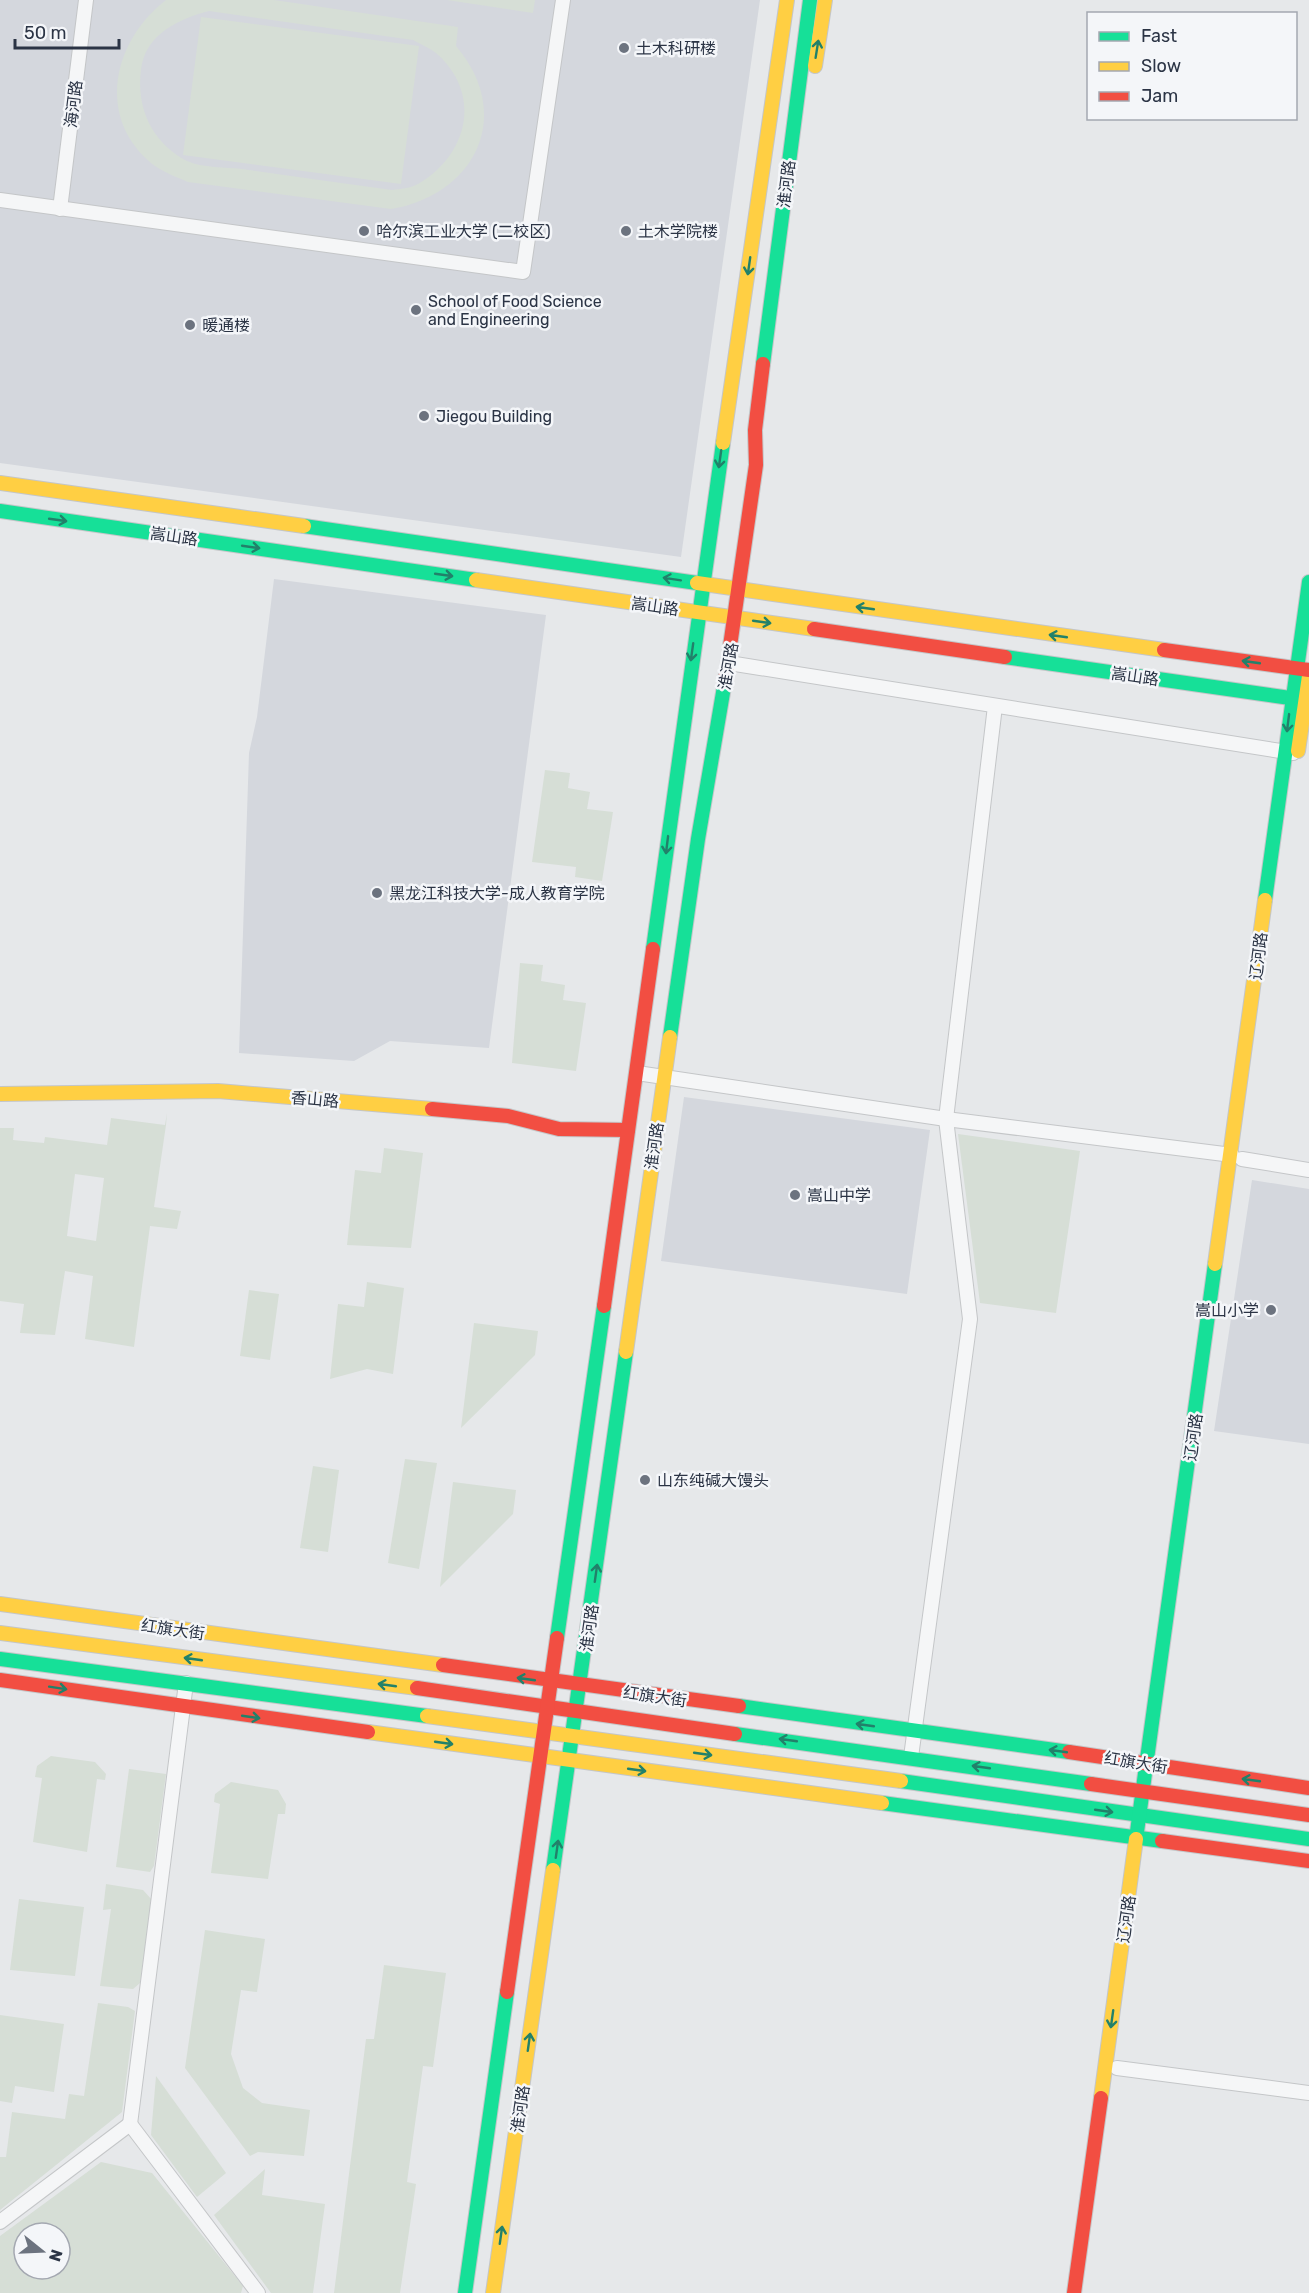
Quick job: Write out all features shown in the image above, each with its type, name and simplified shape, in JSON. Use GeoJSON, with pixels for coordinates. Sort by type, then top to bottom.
{"type":"FeatureCollection","features":[{"type":"Feature","properties":{"kind":"main road"},"geometry":{"type":"LineString","coordinates":[[754,226],[762,95],[776,0]]}},
{"type":"Feature","properties":{"kind":"main road","name":"淮河路"},"geometry":{"type":"LineString","coordinates":[[465,2293],[637,1073],[698,612],[787,0]]}},
{"type":"Feature","properties":{"kind":"main road","name":"淮河路"},"geometry":{"type":"LineString","coordinates":[[493,2293],[581,1686],[698,839],[736,618],[756,465],[754,430],[810,0]]}},
{"type":"Feature","properties":{"kind":"main road"},"geometry":{"type":"LineString","coordinates":[[780,230],[810,101],[825,0]]}},
{"type":"Feature","properties":{"kind":"main road","name":"嵩山路"},"geometry":{"type":"LineString","coordinates":[[0,483],[428,542],[1305,671]]}},
{"type":"Feature","properties":{"kind":"main road","name":"嵩山路"},"geometry":{"type":"LineString","coordinates":[[0,511],[1302,700]]}},
{"type":"Feature","properties":{"kind":"main road","name":"辽河路"},"geometry":{"type":"LineString","coordinates":[[1074,2293],[1145,1817],[1291,752],[1302,700],[1309,582]]}},
{"type":"Feature","properties":{"kind":"main road","name":"香山路"},"geometry":{"type":"LineString","coordinates":[[0,1094],[218,1091],[508,1116],[559,1129],[628,1130]]}},
{"type":"Feature","properties":{"kind":"main road","name":"红旗大街"},"geometry":{"type":"LineString","coordinates":[[0,1604],[1309,1788]]}},
{"type":"Feature","properties":{"kind":"main road","name":"红旗大街"},"geometry":{"type":"LineString","coordinates":[[0,1633],[911,1757],[1309,1815]]}},
{"type":"Feature","properties":{"kind":"main road"},"geometry":{"type":"LineString","coordinates":[[0,1659],[573,1735],[1309,1839]]}},
{"type":"Feature","properties":{"kind":"main road"},"geometry":{"type":"LineString","coordinates":[[0,1680],[539,1757],[1309,1862]]}},
{"type":"Feature","properties":{"kind":"main road","name":"辽河路"},"geometry":{"type":"LineString","coordinates":[[1085,2293],[1117,2068],[1142,1838]]}},
{"type":"Feature","properties":{"kind":"street","name":"海河路"},"geometry":{"type":"LineString","coordinates":[[60,209],[86,0]]}},
{"type":"Feature","properties":{"kind":"street"},"geometry":{"type":"LineString","coordinates":[[0,200],[523,272],[563,0]]}},
{"type":"Feature","properties":{"kind":"street"},"geometry":{"type":"LineString","coordinates":[[729,663],[1291,752]]}},
{"type":"Feature","properties":{"kind":"street"},"geometry":{"type":"LineString","coordinates":[[911,1757],[970,1319],[946,1119],[995,706]]}},
{"type":"Feature","properties":{"kind":"street"},"geometry":{"type":"LineString","coordinates":[[637,1073],[946,1119],[1237,1157],[1309,1170]]}},
{"type":"Feature","properties":{"kind":"street"},"geometry":{"type":"LineString","coordinates":[[186,1683],[130,2124],[258,2293]]}},
{"type":"Feature","properties":{"kind":"street"},"geometry":{"type":"LineString","coordinates":[[1117,2068],[1309,2093]]}},
{"type":"Feature","properties":{"kind":"street"},"geometry":{"type":"LineString","coordinates":[[0,2222],[130,2124]]}},
{"type":"Feature","properties":{"kind":"shaded area","name":"哈尔滨工业大学 (二校区)"},"geometry":{"type":"Polygon","coordinates":[[[0,0],[760,0],[681,557],[0,463],[0,0]]]}},
{"type":"Feature","properties":{"kind":"shaded area"},"geometry":{"type":"Polygon","coordinates":[[[166,0],[274,0],[458,27],[456,46],[474,72],[483,99],[484,124],[477,148],[464,169],[445,187],[420,201],[391,209],[188,182],[151,163],[133,144],[122,123],[117,101],[118,79],[124,57],[134,36],[148,17],[166,0]],[[209,11],[165,30],[149,47],[141,70],[141,98],[144,111],[164,145],[193,163],[392,190],[409,187],[418,184],[435,172],[449,157],[458,141],[463,123],[464,105],[460,87],[451,69],[436,53],[413,40],[209,11]]]}},
{"type":"Feature","properties":{"kind":"shaded area"},"geometry":{"type":"Polygon","coordinates":[[[447,0],[535,0],[533,13],[447,0]]]}},
{"type":"Feature","properties":{"kind":"shaded area"},"geometry":{"type":"Polygon","coordinates":[[[201,17],[419,46],[401,184],[183,155],[201,17]]]}},
{"type":"Feature","properties":{"kind":"shaded area","name":"黑龙江科技大学-成人教育学院"},"geometry":{"type":"Polygon","coordinates":[[[274,579],[546,615],[489,1048],[390,1041],[354,1061],[239,1053],[249,753],[257,717],[274,579]]]}},
{"type":"Feature","properties":{"kind":"shaded area"},"geometry":{"type":"Polygon","coordinates":[[[545,770],[570,773],[568,788],[590,792],[587,809],[613,812],[602,881],[575,877],[576,867],[532,862],[545,770]]]}},
{"type":"Feature","properties":{"kind":"shaded area"},"geometry":{"type":"Polygon","coordinates":[[[520,963],[543,965],[541,981],[565,985],[563,1000],[586,1003],[576,1071],[512,1063],[520,963]]]}},
{"type":"Feature","properties":{"kind":"shaded area","name":"嵩山中学"},"geometry":{"type":"Polygon","coordinates":[[[684,1097],[930,1130],[907,1294],[661,1261],[684,1097]]]}},
{"type":"Feature","properties":{"kind":"shaded area"},"geometry":{"type":"Polygon","coordinates":[[[167,1113],[154,1207],[181,1211],[177,1229],[150,1226],[134,1347],[85,1339],[93,1276],[65,1271],[55,1335],[20,1333],[24,1304],[0,1301],[0,1128],[14,1128],[13,1140],[44,1143],[45,1137],[107,1145],[111,1118],[165,1125],[167,1113]],[[75,1174],[67,1236],[96,1241],[104,1178],[75,1174]]]}},
{"type":"Feature","properties":{"kind":"shaded area"},"geometry":{"type":"Polygon","coordinates":[[[958,1134],[1080,1151],[1056,1313],[980,1303],[958,1134]]]}},
{"type":"Feature","properties":{"kind":"shaded area"},"geometry":{"type":"Polygon","coordinates":[[[384,1148],[423,1153],[411,1248],[347,1245],[355,1170],[381,1173],[384,1148]]]}},
{"type":"Feature","properties":{"kind":"shaded area","name":"嵩山小学"},"geometry":{"type":"Polygon","coordinates":[[[1252,1180],[1309,1189],[1309,1444],[1214,1431],[1252,1180]]]}},
{"type":"Feature","properties":{"kind":"shaded area"},"geometry":{"type":"Polygon","coordinates":[[[367,1282],[404,1288],[393,1374],[367,1369],[330,1379],[338,1304],[364,1307],[367,1282]]]}},
{"type":"Feature","properties":{"kind":"shaded area"},"geometry":{"type":"Polygon","coordinates":[[[249,1290],[279,1294],[270,1360],[240,1356],[249,1290]]]}},
{"type":"Feature","properties":{"kind":"shaded area"},"geometry":{"type":"Polygon","coordinates":[[[474,1323],[538,1331],[535,1355],[461,1428],[474,1323]]]}},
{"type":"Feature","properties":{"kind":"shaded area"},"geometry":{"type":"Polygon","coordinates":[[[405,1459],[437,1463],[419,1569],[388,1563],[405,1459]]]}},
{"type":"Feature","properties":{"kind":"shaded area"},"geometry":{"type":"Polygon","coordinates":[[[313,1466],[339,1470],[328,1552],[300,1548],[313,1466]]]}},
{"type":"Feature","properties":{"kind":"shaded area"},"geometry":{"type":"Polygon","coordinates":[[[453,1482],[516,1490],[513,1514],[440,1587],[453,1482]]]}},
{"type":"Feature","properties":{"kind":"shaded area"},"geometry":{"type":"Polygon","coordinates":[[[51,1756],[95,1762],[106,1774],[105,1780],[97,1779],[87,1852],[33,1842],[42,1778],[35,1777],[37,1766],[51,1756]]]}},
{"type":"Feature","properties":{"kind":"shaded area"},"geometry":{"type":"Polygon","coordinates":[[[129,1769],[166,1774],[154,1866],[150,1872],[116,1867],[129,1769]]]}},
{"type":"Feature","properties":{"kind":"shaded area"},"geometry":{"type":"Polygon","coordinates":[[[231,1782],[278,1790],[286,1804],[285,1814],[278,1814],[268,1879],[211,1873],[220,1804],[214,1802],[215,1794],[231,1782]]]}},
{"type":"Feature","properties":{"kind":"shaded area"},"geometry":{"type":"Polygon","coordinates":[[[106,1884],[143,1890],[152,1900],[140,1983],[133,1989],[100,1986],[111,1909],[103,1910],[106,1884]]]}},
{"type":"Feature","properties":{"kind":"shaded area"},"geometry":{"type":"Polygon","coordinates":[[[19,1899],[84,1907],[75,1976],[10,1970],[19,1899]]]}},
{"type":"Feature","properties":{"kind":"shaded area"},"geometry":{"type":"Polygon","coordinates":[[[205,1930],[265,1939],[257,1992],[241,1990],[231,2054],[243,2088],[262,2103],[310,2110],[304,2156],[258,2152],[250,2156],[185,2068],[205,1930]]]}},
{"type":"Feature","properties":{"kind":"shaded area"},"geometry":{"type":"Polygon","coordinates":[[[384,1965],[446,1973],[433,2067],[423,2066],[407,2182],[416,2184],[400,2293],[334,2293],[366,2039],[374,2039],[384,1965]]]}},
{"type":"Feature","properties":{"kind":"shaded area"},"geometry":{"type":"Polygon","coordinates":[[[98,2003],[128,2007],[135,2011],[122,2112],[0,2210],[0,2157],[6,2157],[12,2112],[65,2119],[69,2094],[84,2096],[98,2003]]]}},
{"type":"Feature","properties":{"kind":"shaded area"},"geometry":{"type":"Polygon","coordinates":[[[0,2015],[64,2024],[54,2092],[15,2086],[12,2103],[0,2101],[0,2015]]]}},
{"type":"Feature","properties":{"kind":"shaded area"},"geometry":{"type":"Polygon","coordinates":[[[156,2076],[226,2173],[197,2197],[151,2135],[156,2076]]]}},
{"type":"Feature","properties":{"kind":"shaded area"},"geometry":{"type":"Polygon","coordinates":[[[101,2162],[152,2173],[243,2286],[241,2293],[0,2293],[0,2236],[12,2227],[12,2281],[72,2281],[72,2221],[20,2221],[101,2162]]]}},
{"type":"Feature","properties":{"kind":"shaded area"},"geometry":{"type":"Polygon","coordinates":[[[265,2169],[262,2195],[325,2204],[313,2293],[271,2293],[214,2215],[265,2169]]]}},
{"type":"Feature","properties":{"kind":"traffic: fast"},"geometry":{"type":"LineString","coordinates":[[763,364],[810,0]]}},
{"type":"Feature","properties":{"kind":"traffic: fast"},"geometry":{"type":"LineString","coordinates":[[653,949],[723,443]]}},
{"type":"Feature","properties":{"kind":"traffic: fast"},"geometry":{"type":"LineString","coordinates":[[0,511],[476,580]]}},
{"type":"Feature","properties":{"kind":"traffic: fast"},"geometry":{"type":"LineString","coordinates":[[304,526],[697,583]]}},
{"type":"Feature","properties":{"kind":"traffic: fast"},"geometry":{"type":"LineString","coordinates":[[1265,900],[1309,582]]}},
{"type":"Feature","properties":{"kind":"traffic: fast"},"geometry":{"type":"LineString","coordinates":[[1005,657],[1304,700]]}},
{"type":"Feature","properties":{"kind":"traffic: fast"},"geometry":{"type":"LineString","coordinates":[[670,1037],[698,839],[725,681]]}},
{"type":"Feature","properties":{"kind":"traffic: fast"},"geometry":{"type":"LineString","coordinates":[[1136,1839],[1215,1264]]}},
{"type":"Feature","properties":{"kind":"traffic: fast"},"geometry":{"type":"LineString","coordinates":[[557,1638],[604,1306]]}},
{"type":"Feature","properties":{"kind":"traffic: fast"},"geometry":{"type":"LineString","coordinates":[[553,1870],[626,1352]]}},
{"type":"Feature","properties":{"kind":"traffic: fast"},"geometry":{"type":"LineString","coordinates":[[0,1659],[427,1716]]}},
{"type":"Feature","properties":{"kind":"traffic: fast"},"geometry":{"type":"LineString","coordinates":[[739,1706],[1069,1752]]}},
{"type":"Feature","properties":{"kind":"traffic: fast"},"geometry":{"type":"LineString","coordinates":[[735,1734],[1091,1784]]}},
{"type":"Feature","properties":{"kind":"traffic: fast"},"geometry":{"type":"LineString","coordinates":[[901,1781],[1309,1839]]}},
{"type":"Feature","properties":{"kind":"traffic: fast"},"geometry":{"type":"LineString","coordinates":[[882,1803],[1162,1841]]}},
{"type":"Feature","properties":{"kind":"traffic: fast"},"geometry":{"type":"LineString","coordinates":[[465,2293],[507,1992]]}},
{"type":"Feature","properties":{"kind":"traffic: slow"},"geometry":{"type":"LineString","coordinates":[[723,443],[787,0]]}},
{"type":"Feature","properties":{"kind":"traffic: slow"},"geometry":{"type":"LineString","coordinates":[[815,66],[825,0]]}},
{"type":"Feature","properties":{"kind":"traffic: slow"},"geometry":{"type":"LineString","coordinates":[[0,483],[304,526]]}},
{"type":"Feature","properties":{"kind":"traffic: slow"},"geometry":{"type":"LineString","coordinates":[[476,580],[814,629]]}},
{"type":"Feature","properties":{"kind":"traffic: slow"},"geometry":{"type":"LineString","coordinates":[[697,583],[1164,650]]}},
{"type":"Feature","properties":{"kind":"traffic: slow"},"geometry":{"type":"LineString","coordinates":[[1298,751],[1309,676]]}},
{"type":"Feature","properties":{"kind":"traffic: slow"},"geometry":{"type":"LineString","coordinates":[[1215,1264],[1265,900]]}},
{"type":"Feature","properties":{"kind":"traffic: slow"},"geometry":{"type":"LineString","coordinates":[[626,1352],[670,1037]]}},
{"type":"Feature","properties":{"kind":"traffic: slow"},"geometry":{"type":"LineString","coordinates":[[0,1094],[218,1091],[432,1109]]}},
{"type":"Feature","properties":{"kind":"traffic: slow"},"geometry":{"type":"LineString","coordinates":[[0,1604],[443,1665]]}},
{"type":"Feature","properties":{"kind":"traffic: slow"},"geometry":{"type":"LineString","coordinates":[[0,1633],[417,1688]]}},
{"type":"Feature","properties":{"kind":"traffic: slow"},"geometry":{"type":"LineString","coordinates":[[427,1716],[901,1781]]}},
{"type":"Feature","properties":{"kind":"traffic: slow"},"geometry":{"type":"LineString","coordinates":[[368,1732],[882,1803]]}},
{"type":"Feature","properties":{"kind":"traffic: slow"},"geometry":{"type":"LineString","coordinates":[[1101,2098],[1136,1839]]}},
{"type":"Feature","properties":{"kind":"traffic: slow"},"geometry":{"type":"LineString","coordinates":[[493,2293],[553,1870]]}},
{"type":"Feature","properties":{"kind":"traffic: jam"},"geometry":{"type":"LineString","coordinates":[[725,681],[756,465],[755,430],[763,364]]}},
{"type":"Feature","properties":{"kind":"traffic: jam"},"geometry":{"type":"LineString","coordinates":[[814,629],[1005,657]]}},
{"type":"Feature","properties":{"kind":"traffic: jam"},"geometry":{"type":"LineString","coordinates":[[1164,650],[1309,670]]}},
{"type":"Feature","properties":{"kind":"traffic: jam"},"geometry":{"type":"LineString","coordinates":[[604,1306],[653,949]]}},
{"type":"Feature","properties":{"kind":"traffic: jam"},"geometry":{"type":"LineString","coordinates":[[432,1109],[508,1116],[559,1129],[628,1130]]}},
{"type":"Feature","properties":{"kind":"traffic: jam"},"geometry":{"type":"LineString","coordinates":[[507,1992],[557,1638]]}},
{"type":"Feature","properties":{"kind":"traffic: jam"},"geometry":{"type":"LineString","coordinates":[[443,1665],[739,1706]]}},
{"type":"Feature","properties":{"kind":"traffic: jam"},"geometry":{"type":"LineString","coordinates":[[0,1680],[368,1732]]}},
{"type":"Feature","properties":{"kind":"traffic: jam"},"geometry":{"type":"LineString","coordinates":[[417,1688],[735,1734]]}},
{"type":"Feature","properties":{"kind":"traffic: jam"},"geometry":{"type":"LineString","coordinates":[[1069,1752],[1309,1788]]}},
{"type":"Feature","properties":{"kind":"traffic: jam"},"geometry":{"type":"LineString","coordinates":[[1091,1784],[1309,1815]]}},
{"type":"Feature","properties":{"kind":"traffic: jam"},"geometry":{"type":"LineString","coordinates":[[1162,1841],[1309,1861]]}},
{"type":"Feature","properties":{"kind":"traffic: jam"},"geometry":{"type":"LineString","coordinates":[[1074,2293],[1101,2098]]}},
{"type":"Feature","properties":{"kind":"place","name":"土木科研楼"},"geometry":{"type":"Point","coordinates":[624,48]}},
{"type":"Feature","properties":{"kind":"place","name":"哈尔滨工业大学 (二校区)"},"geometry":{"type":"Point","coordinates":[364,231]}},
{"type":"Feature","properties":{"kind":"place","name":"土木学院楼"},"geometry":{"type":"Point","coordinates":[626,231]}},
{"type":"Feature","properties":{"kind":"place","name":"School of Food Science and Engineering"},"geometry":{"type":"Point","coordinates":[416,310]}},
{"type":"Feature","properties":{"kind":"place","name":"暖通楼"},"geometry":{"type":"Point","coordinates":[190,325]}},
{"type":"Feature","properties":{"kind":"place","name":"Jiegou Building"},"geometry":{"type":"Point","coordinates":[424,416]}},
{"type":"Feature","properties":{"kind":"place","name":"黑龙江科技大学-成人教育学院"},"geometry":{"type":"Point","coordinates":[377,893]}},
{"type":"Feature","properties":{"kind":"place","name":"嵩山中学"},"geometry":{"type":"Point","coordinates":[795,1195]}},
{"type":"Feature","properties":{"kind":"place","name":"嵩山小学"},"geometry":{"type":"Point","coordinates":[1271,1310]}},
{"type":"Feature","properties":{"kind":"place","name":"山东纯碱大馒头"},"geometry":{"type":"Point","coordinates":[645,1480]}}]}
